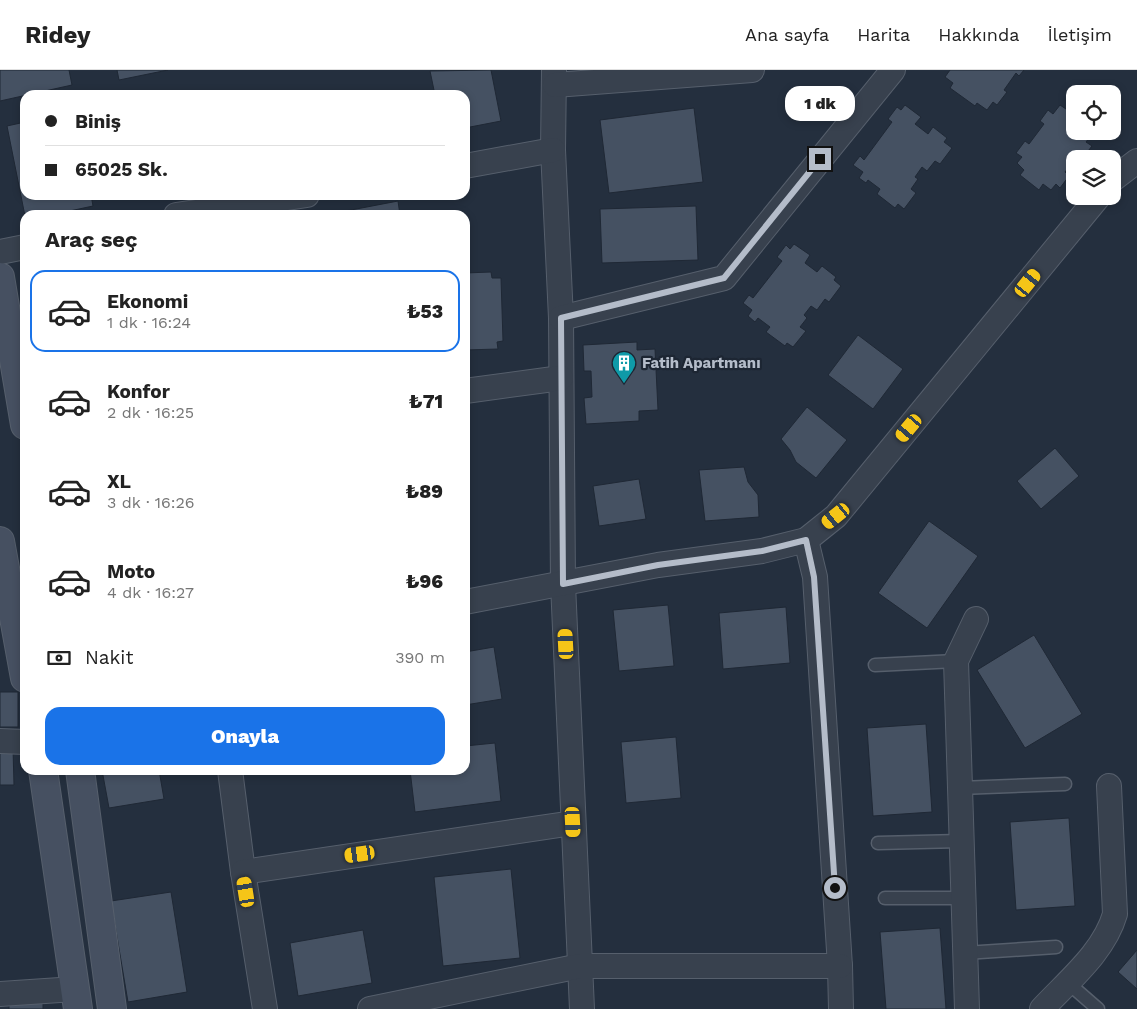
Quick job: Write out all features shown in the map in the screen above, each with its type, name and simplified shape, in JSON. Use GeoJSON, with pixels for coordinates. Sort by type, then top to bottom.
{"type":"FeatureCollection","features":[{"type":"Feature","properties":{"kind":"main road"},"geometry":{"type":"LineString","coordinates":[[0,277],[20,395]]}},
{"type":"Feature","properties":{"kind":"main road"},"geometry":{"type":"LineString","coordinates":[[0,541],[8,632],[20,664]]}},
{"type":"Feature","properties":{"kind":"main road"},"geometry":{"type":"LineString","coordinates":[[44,775],[76,999]]}},
{"type":"Feature","properties":{"kind":"main road"},"geometry":{"type":"LineString","coordinates":[[81,775],[112,1009]]}},
{"type":"Feature","properties":{"kind":"street"},"geometry":{"type":"LineString","coordinates":[[582,1009],[563,584],[561,318],[553,150],[554,77],[752,70]]}},
{"type":"Feature","properties":{"kind":"street"},"geometry":{"type":"LineString","coordinates":[[561,318],[724,278],[892,70]]}},
{"type":"Feature","properties":{"kind":"street"},"geometry":{"type":"LineString","coordinates":[[470,165],[553,150]]}},
{"type":"Feature","properties":{"kind":"street"},"geometry":{"type":"LineString","coordinates":[[1121,173],[1137,161]]}},
{"type":"Feature","properties":{"kind":"street"},"geometry":{"type":"LineString","coordinates":[[259,210],[291,200]]}},
{"type":"Feature","properties":{"kind":"street"},"geometry":{"type":"LineString","coordinates":[[470,601],[658,565],[762,551],[806,540],[836,516],[1092,205]]}},
{"type":"Feature","properties":{"kind":"street"},"geometry":{"type":"LineString","coordinates":[[0,252],[20,248]]}},
{"type":"Feature","properties":{"kind":"street"},"geometry":{"type":"LineString","coordinates":[[470,390],[561,378]]}},
{"type":"Feature","properties":{"kind":"street"},"geometry":{"type":"LineString","coordinates":[[806,540],[814,577],[840,966],[841,1009]]}},
{"type":"Feature","properties":{"kind":"street"},"geometry":{"type":"LineString","coordinates":[[967,1009],[956,661],[976,619]]}},
{"type":"Feature","properties":{"kind":"street"},"geometry":{"type":"LineString","coordinates":[[0,741],[20,742]]}},
{"type":"Feature","properties":{"kind":"street"},"geometry":{"type":"LineString","coordinates":[[231,775],[243,872],[266,1009]]}},
{"type":"Feature","properties":{"kind":"street"},"geometry":{"type":"LineString","coordinates":[[1042,1009],[1098,949],[1111,928],[1115,914],[1109,786]]}},
{"type":"Feature","properties":{"kind":"street"},"geometry":{"type":"LineString","coordinates":[[243,872],[573,822]]}},
{"type":"Feature","properties":{"kind":"street"},"geometry":{"type":"LineString","coordinates":[[370,1009],[580,966],[840,966]]}},
{"type":"Feature","properties":{"kind":"street"},"geometry":{"type":"LineString","coordinates":[[0,994],[76,999]]}},
{"type":"Feature","properties":{"kind":"lane"},"geometry":{"type":"LineString","coordinates":[[876,665],[956,661]]}},
{"type":"Feature","properties":{"kind":"lane"},"geometry":{"type":"LineString","coordinates":[[960,788],[1065,784]]}},
{"type":"Feature","properties":{"kind":"lane"},"geometry":{"type":"LineString","coordinates":[[878,842],[962,841]]}},
{"type":"Feature","properties":{"kind":"lane"},"geometry":{"type":"LineString","coordinates":[[885,898],[964,898]]}},
{"type":"Feature","properties":{"kind":"lane"},"geometry":{"type":"LineString","coordinates":[[965,953],[1056,947]]}},
{"type":"Feature","properties":{"kind":"lane"},"geometry":{"type":"LineString","coordinates":[[1067,982],[1098,1009]]}},
{"type":"Feature","properties":{"kind":"building"},"geometry":{"type":"Polygon","coordinates":[[[0,70],[69,70],[72,85],[50,90],[20,90],[20,97],[0,101],[0,70]]]}},
{"type":"Feature","properties":{"kind":"building"},"geometry":{"type":"Polygon","coordinates":[[[117,70],[168,70],[119,80],[117,70]]]}},
{"type":"Feature","properties":{"kind":"building"},"geometry":{"type":"Polygon","coordinates":[[[491,70],[501,121],[470,127],[470,90],[434,90],[430,71],[491,70]]]}},
{"type":"Feature","properties":{"kind":"building"},"geometry":{"type":"Polygon","coordinates":[[[950,70],[1024,70],[1019,76],[1016,73],[1004,90],[1007,92],[997,105],[993,102],[987,110],[977,103],[975,106],[950,88],[953,83],[945,77],[950,70]]]}},
{"type":"Feature","properties":{"kind":"building"},"geometry":{"type":"Polygon","coordinates":[[[905,105],[921,117],[915,124],[928,134],[933,127],[947,138],[944,142],[952,148],[940,164],[935,161],[927,171],[922,167],[915,177],[918,179],[911,189],[916,193],[904,209],[898,204],[895,208],[877,194],[880,189],[868,180],[866,183],[859,178],[863,172],[853,165],[860,156],[864,160],[892,122],[888,119],[897,107],[901,110],[905,105]]]}},
{"type":"Feature","properties":{"kind":"building"},"geometry":{"type":"Polygon","coordinates":[[[1060,105],[1066,109],[1066,140],[1088,140],[1086,142],[1092,146],[1089,150],[1066,150],[1066,180],[1060,188],[1056,184],[1051,190],[1043,184],[1039,190],[1020,175],[1024,170],[1017,163],[1022,157],[1016,153],[1025,141],[1029,144],[1044,124],[1040,121],[1048,110],[1053,114],[1060,105]]]}},
{"type":"Feature","properties":{"kind":"building"},"geometry":{"type":"Polygon","coordinates":[[[694,108],[703,182],[609,193],[600,120],[694,108]]]}},
{"type":"Feature","properties":{"kind":"building"},"geometry":{"type":"Polygon","coordinates":[[[20,123],[20,191],[7,126],[20,123]]]}},
{"type":"Feature","properties":{"kind":"building"},"geometry":{"type":"Polygon","coordinates":[[[22,200],[92,200],[93,206],[74,210],[24,210],[22,200]]]}},
{"type":"Feature","properties":{"kind":"building"},"geometry":{"type":"Polygon","coordinates":[[[398,201],[399,210],[351,210],[398,201]]]}},
{"type":"Feature","properties":{"kind":"building"},"geometry":{"type":"Polygon","coordinates":[[[696,206],[698,260],[602,263],[600,209],[696,206]]]}},
{"type":"Feature","properties":{"kind":"building"},"geometry":{"type":"Polygon","coordinates":[[[794,244],[810,255],[805,263],[817,272],[822,266],[836,277],[834,280],[841,286],[829,302],[825,299],[817,310],[811,306],[804,315],[807,318],[800,327],[806,331],[793,347],[787,343],[785,346],[766,332],[770,327],[758,318],[755,322],[748,316],[752,310],[743,303],[749,295],[753,298],[782,261],[777,257],[786,245],[790,249],[794,244]]]}},
{"type":"Feature","properties":{"kind":"building"},"geometry":{"type":"Polygon","coordinates":[[[491,272],[492,278],[501,278],[503,341],[497,342],[498,349],[470,350],[470,273],[491,272]]]}},
{"type":"Feature","properties":{"kind":"building"},"geometry":{"type":"Polygon","coordinates":[[[858,335],[903,369],[873,409],[828,375],[858,335]]]}},
{"type":"Feature","properties":{"kind":"building","name":"Fatih Apartmanı"},"geometry":{"type":"Polygon","coordinates":[[[637,342],[637,350],[655,349],[658,410],[639,411],[639,421],[586,424],[584,398],[592,397],[591,371],[584,371],[583,345],[637,342]]]}},
{"type":"Feature","properties":{"kind":"building"},"geometry":{"type":"Polygon","coordinates":[[[807,407],[847,440],[816,478],[796,462],[790,450],[781,439],[807,407]]]}},
{"type":"Feature","properties":{"kind":"building"},"geometry":{"type":"Polygon","coordinates":[[[1055,448],[1079,476],[1041,509],[1017,481],[1055,448]]]}},
{"type":"Feature","properties":{"kind":"building"},"geometry":{"type":"Polygon","coordinates":[[[744,467],[748,482],[758,495],[759,517],[705,521],[699,470],[744,467]]]}},
{"type":"Feature","properties":{"kind":"building"},"geometry":{"type":"Polygon","coordinates":[[[639,479],[646,519],[599,526],[593,486],[639,479]]]}},
{"type":"Feature","properties":{"kind":"building"},"geometry":{"type":"Polygon","coordinates":[[[929,521],[978,556],[927,628],[878,593],[929,521]]]}},
{"type":"Feature","properties":{"kind":"building"},"geometry":{"type":"Polygon","coordinates":[[[668,605],[674,666],[619,671],[613,610],[668,605]]]}},
{"type":"Feature","properties":{"kind":"building"},"geometry":{"type":"Polygon","coordinates":[[[786,607],[790,663],[723,669],[719,613],[786,607]]]}},
{"type":"Feature","properties":{"kind":"building"},"geometry":{"type":"Polygon","coordinates":[[[1034,635],[1082,714],[1025,748],[977,670],[1034,635]]]}},
{"type":"Feature","properties":{"kind":"building"},"geometry":{"type":"Polygon","coordinates":[[[494,647],[502,699],[470,704],[470,651],[494,647]]]}},
{"type":"Feature","properties":{"kind":"building"},"geometry":{"type":"Polygon","coordinates":[[[0,692],[18,692],[18,727],[0,727],[0,692]]]}},
{"type":"Feature","properties":{"kind":"building"},"geometry":{"type":"Polygon","coordinates":[[[926,724],[932,812],[873,816],[867,728],[926,724]]]}},
{"type":"Feature","properties":{"kind":"building"},"geometry":{"type":"Polygon","coordinates":[[[676,737],[681,798],[626,803],[621,742],[676,737]]]}},
{"type":"Feature","properties":{"kind":"building"},"geometry":{"type":"Polygon","coordinates":[[[495,743],[501,801],[415,812],[411,775],[470,775],[470,746],[495,743]]]}},
{"type":"Feature","properties":{"kind":"building"},"geometry":{"type":"Polygon","coordinates":[[[0,747],[13,747],[14,785],[0,785],[0,747]]]}},
{"type":"Feature","properties":{"kind":"building"},"geometry":{"type":"Polygon","coordinates":[[[103,775],[160,775],[164,799],[109,808],[103,775]]]}},
{"type":"Feature","properties":{"kind":"building"},"geometry":{"type":"Polygon","coordinates":[[[1069,818],[1075,906],[1016,910],[1010,822],[1069,818]]]}},
{"type":"Feature","properties":{"kind":"building"},"geometry":{"type":"Polygon","coordinates":[[[511,869],[520,958],[443,966],[434,877],[511,869]]]}},
{"type":"Feature","properties":{"kind":"building"},"geometry":{"type":"Polygon","coordinates":[[[171,892],[187,992],[128,1002],[111,901],[171,892]]]}},
{"type":"Feature","properties":{"kind":"building"},"geometry":{"type":"Polygon","coordinates":[[[940,928],[946,1009],[886,1009],[880,932],[940,928]]]}},
{"type":"Feature","properties":{"kind":"building"},"geometry":{"type":"Polygon","coordinates":[[[363,930],[372,983],[298,996],[290,943],[363,930]]]}},
{"type":"Feature","properties":{"kind":"building"},"geometry":{"type":"Polygon","coordinates":[[[1137,950],[1137,989],[1118,972],[1137,950]]]}},
{"type":"Feature","properties":{"kind":"building"},"geometry":{"type":"Polygon","coordinates":[[[9,1003],[43,1003],[43,1009],[9,1009],[9,1003]]]}},
{"type":"Feature","properties":{"kind":"place","name":"Fatih Apartmanı"},"geometry":{"type":"Point","coordinates":[624,384]}},
{"type":"Feature","properties":{"kind":"route"},"geometry":{"type":"LineString","coordinates":[[820,159],[724,278],[561,318],[563,584],[658,565],[762,551],[806,540],[814,577],[835,888]]}}]}
